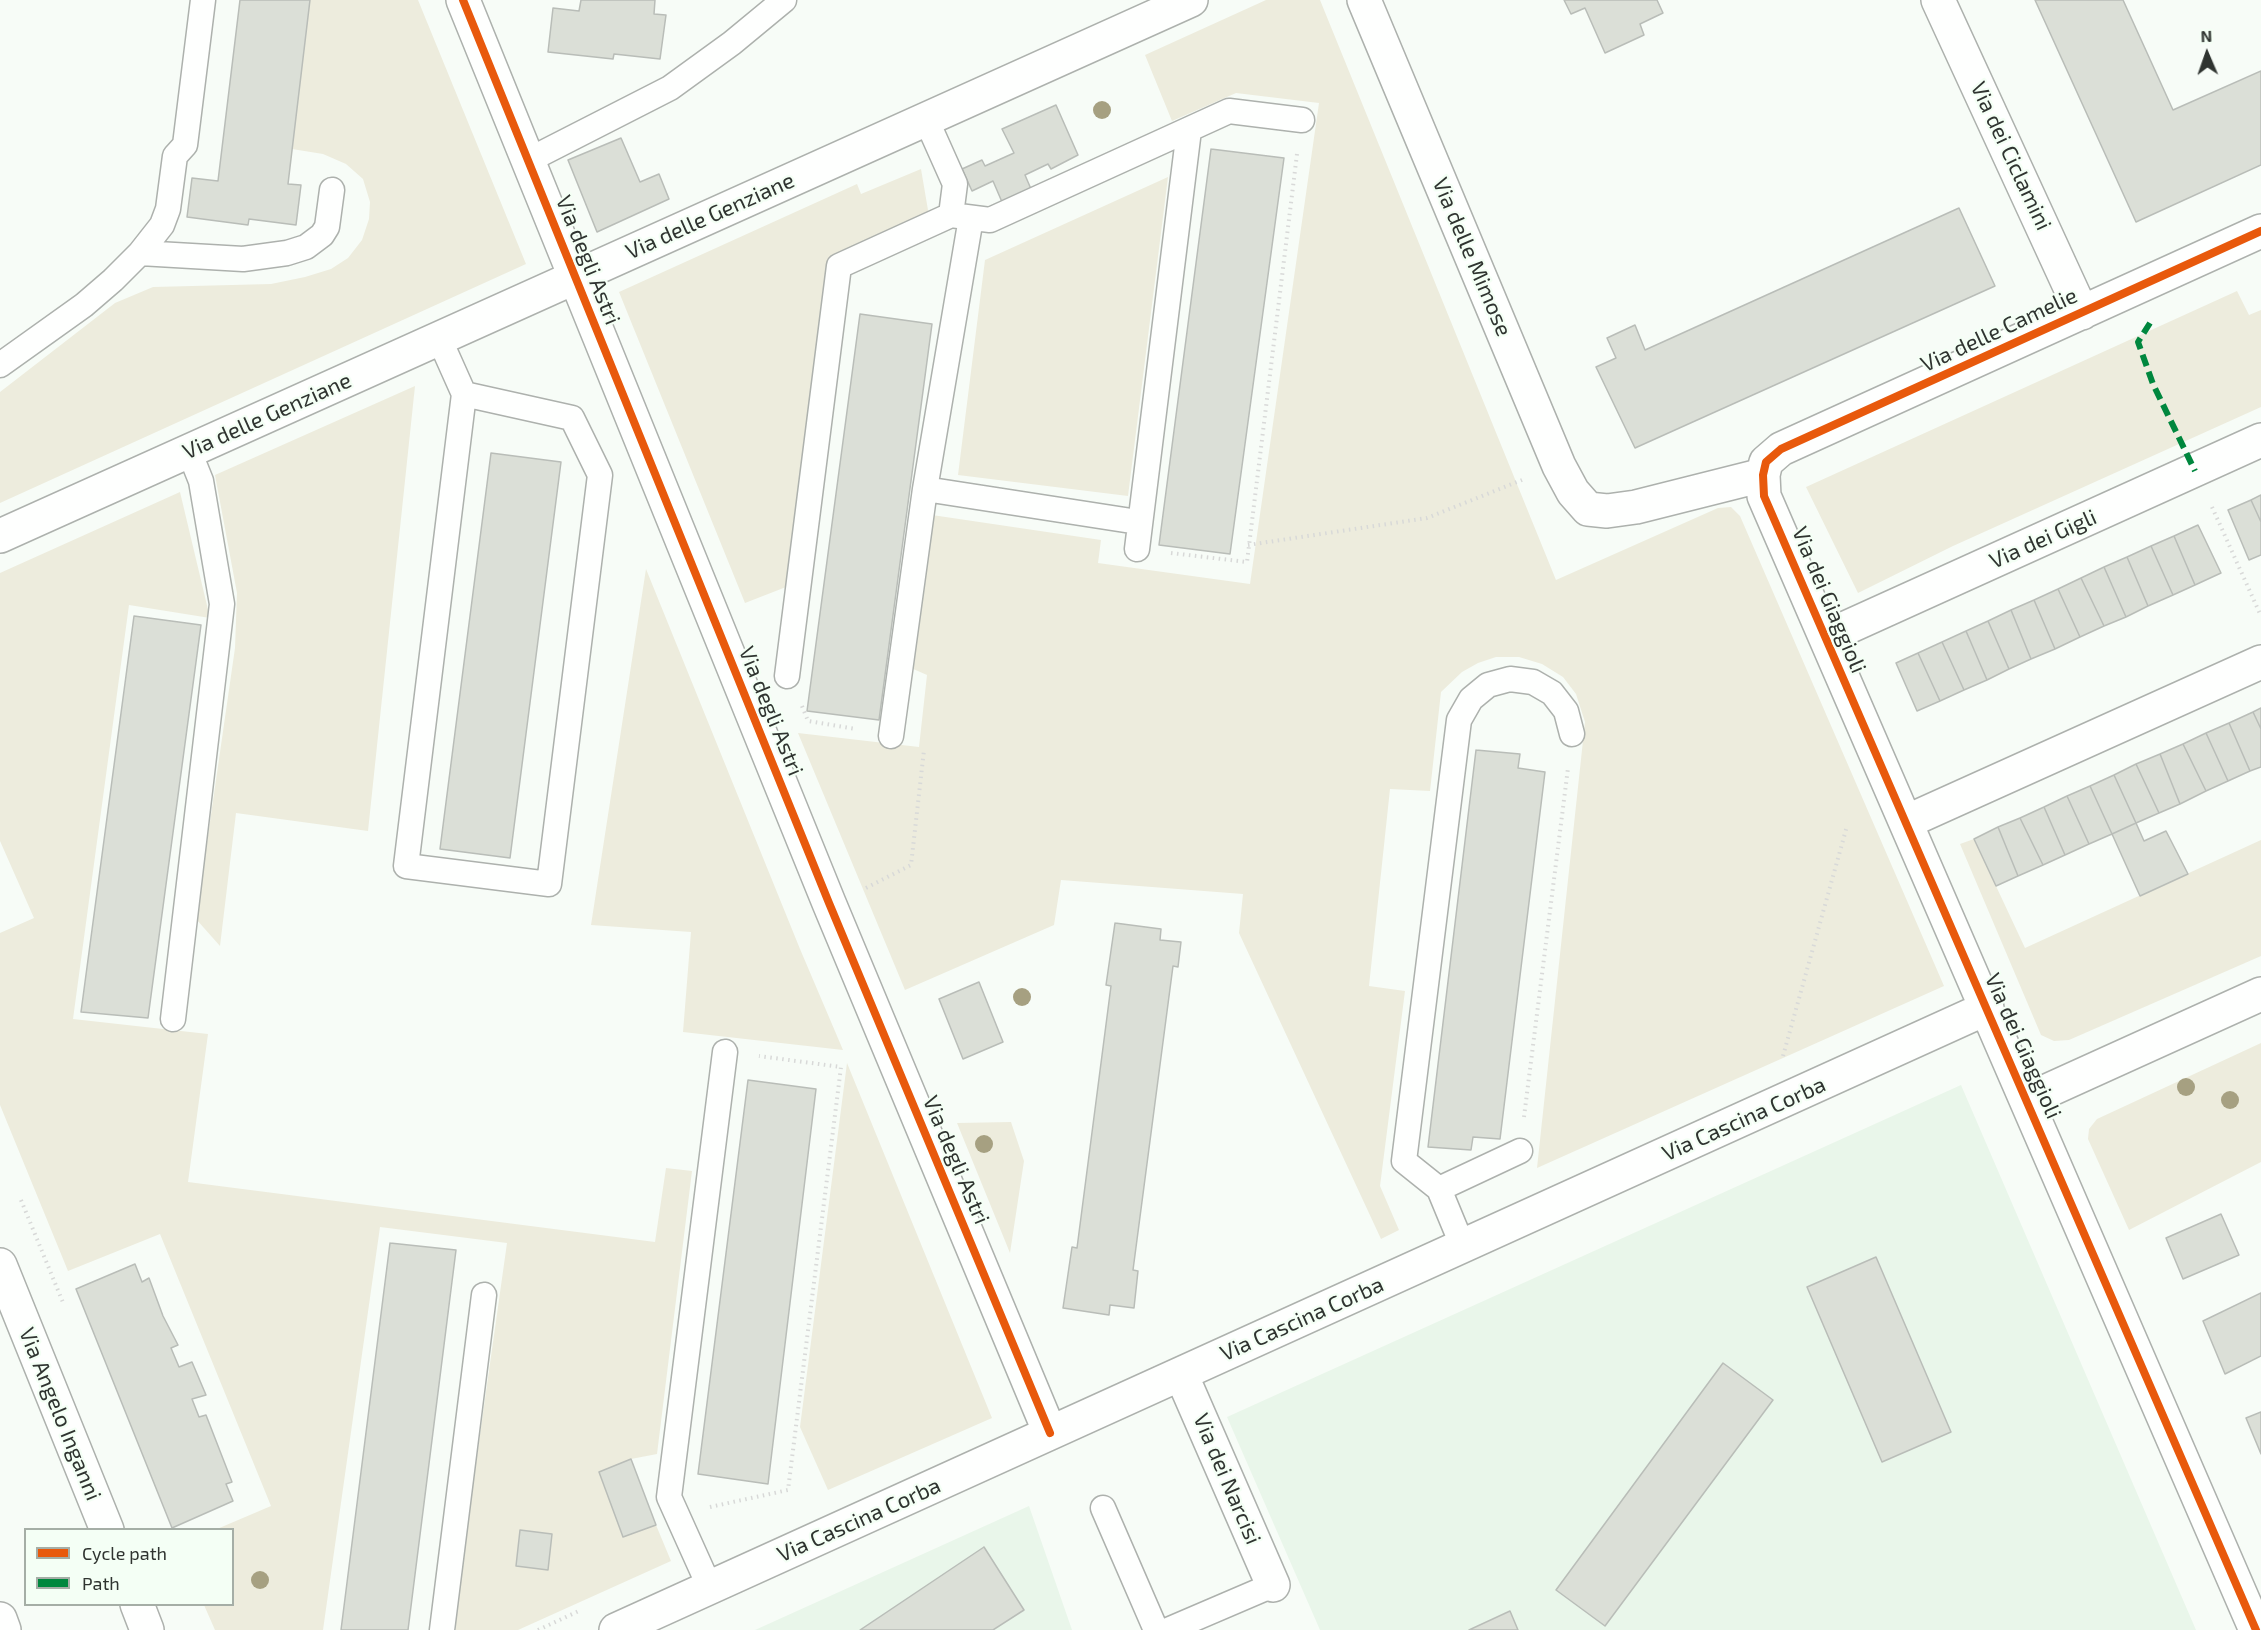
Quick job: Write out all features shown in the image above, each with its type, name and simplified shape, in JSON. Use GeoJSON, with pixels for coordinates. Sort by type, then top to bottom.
{"type":"FeatureCollection","features":[{"type":"Feature","properties":{"kind":"street","name":"Via degli Astri"},"geometry":{"type":"LineString","coordinates":[[463,0],[829,903],[1050,1433]]}},
{"type":"Feature","properties":{"kind":"street","name":"Via delle Genziane"},"geometry":{"type":"LineString","coordinates":[[0,536],[1191,0]]}},
{"type":"Feature","properties":{"kind":"street","name":"Via delle Mimose"},"geometry":{"type":"LineString","coordinates":[[1364,0],[1559,466],[1573,492],[1588,509],[1607,511],[1636,507],[1763,475]]}},
{"type":"Feature","properties":{"kind":"street","name":"Via dei Ciclamini"},"geometry":{"type":"LineString","coordinates":[[1938,0],[2082,313]]}},
{"type":"Feature","properties":{"kind":"street","name":"Via delle Camelie"},"geometry":{"type":"LineString","coordinates":[[1763,475],[1766,462],[1781,449],[2261,231]]}},
{"type":"Feature","properties":{"kind":"street","name":"Via dei Gigli"},"geometry":{"type":"LineString","coordinates":[[1826,637],[2261,441]]}},
{"type":"Feature","properties":{"kind":"street","name":"Via dei Giaggioli"},"geometry":{"type":"LineString","coordinates":[[1763,475],[1764,496],[2259,1630]]}},
{"type":"Feature","properties":{"kind":"street"},"geometry":{"type":"LineString","coordinates":[[1906,822],[2261,662]]}},
{"type":"Feature","properties":{"kind":"street"},"geometry":{"type":"LineString","coordinates":[[2027,1100],[2261,994]]}},
{"type":"Feature","properties":{"kind":"street","name":"Via Cascina Corba"},"geometry":{"type":"LineString","coordinates":[[616,1630],[1987,1008]]}},
{"type":"Feature","properties":{"kind":"street","name":"Via Angelo Inganni"},"geometry":{"type":"LineString","coordinates":[[0,1265],[106,1528]]}},
{"type":"Feature","properties":{"kind":"street","name":"Via dei Narcisi"},"geometry":{"type":"LineString","coordinates":[[1181,1374],[1273,1585]]}},
{"type":"Feature","properties":{"kind":"street"},"geometry":{"type":"LineString","coordinates":[[137,1606],[147,1630]]}},
{"type":"Feature","properties":{"kind":"lane"},"geometry":{"type":"LineString","coordinates":[[0,365],[84,304],[140,253],[165,217],[175,156],[185,145],[203,0]]}},
{"type":"Feature","properties":{"kind":"lane"},"geometry":{"type":"LineString","coordinates":[[529,160],[669,88],[732,43],[784,0]]}},
{"type":"Feature","properties":{"kind":"lane"},"geometry":{"type":"LineString","coordinates":[[787,676],[839,266],[961,216],[990,220],[1229,111],[1302,120]]}},
{"type":"Feature","properties":{"kind":"lane"},"geometry":{"type":"LineString","coordinates":[[891,736],[961,216],[955,184],[926,119]]}},
{"type":"Feature","properties":{"kind":"lane"},"geometry":{"type":"LineString","coordinates":[[1137,549],[1138,522],[1189,130]]}},
{"type":"Feature","properties":{"kind":"lane"},"geometry":{"type":"LineString","coordinates":[[140,253],[243,259],[286,253],[306,247],[322,235],[327,227],[332,190]]}},
{"type":"Feature","properties":{"kind":"lane"},"geometry":{"type":"LineString","coordinates":[[439,338],[464,394],[406,866],[549,884],[600,475],[572,418],[464,394]]}},
{"type":"Feature","properties":{"kind":"lane"},"geometry":{"type":"LineString","coordinates":[[173,1019],[222,604],[201,482],[189,451]]}},
{"type":"Feature","properties":{"kind":"lane"},"geometry":{"type":"LineString","coordinates":[[925,489],[1138,522]]}},
{"type":"Feature","properties":{"kind":"lane"},"geometry":{"type":"LineString","coordinates":[[1463,1246],[1439,1189],[1404,1161],[1459,720],[1471,699],[1488,685],[1510,679],[1533,682],[1552,693],[1566,711],[1572,734]]}},
{"type":"Feature","properties":{"kind":"lane"},"geometry":{"type":"LineString","coordinates":[[710,1588],[669,1497],[725,1052]]}},
{"type":"Feature","properties":{"kind":"lane"},"geometry":{"type":"LineString","coordinates":[[1439,1189],[1520,1151]]}},
{"type":"Feature","properties":{"kind":"lane"},"geometry":{"type":"LineString","coordinates":[[442,1630],[484,1295]]}},
{"type":"Feature","properties":{"kind":"lane"},"geometry":{"type":"LineString","coordinates":[[1103,1508],[1156,1630]]}},
{"type":"Feature","properties":{"kind":"lane"},"geometry":{"type":"LineString","coordinates":[[1168,1630],[1273,1585]]}},
{"type":"Feature","properties":{"kind":"path"},"geometry":{"type":"LineString","coordinates":[[1137,549],[1246,562],[1302,120]]}},
{"type":"Feature","properties":{"kind":"path"},"geometry":{"type":"LineString","coordinates":[[1248,545],[1427,518],[1522,480]]}},
{"type":"Feature","properties":{"kind":"path"},"geometry":{"type":"LineString","coordinates":[[2212,507],[2261,616]]}},
{"type":"Feature","properties":{"kind":"path"},"geometry":{"type":"LineString","coordinates":[[787,676],[808,721],[925,744],[911,865],[863,889]]}},
{"type":"Feature","properties":{"kind":"path"},"geometry":{"type":"LineString","coordinates":[[1520,1151],[1572,734]]}},
{"type":"Feature","properties":{"kind":"path"},"geometry":{"type":"LineString","coordinates":[[1781,1065],[1847,826]]}},
{"type":"Feature","properties":{"kind":"path"},"geometry":{"type":"LineString","coordinates":[[677,1514],[788,1491],[841,1066],[725,1052]]}},
{"type":"Feature","properties":{"kind":"path"},"geometry":{"type":"LineString","coordinates":[[21,1200],[64,1305]]}},
{"type":"Feature","properties":{"kind":"shaded area"},"geometry":{"type":"Polygon","coordinates":[[[310,0],[418,0],[526,264],[0,503],[0,392],[115,303],[153,287],[271,284],[305,277],[331,269],[348,258],[362,240],[369,219],[370,202],[363,179],[346,164],[323,154],[292,149],[310,0]]]}},
{"type":"Feature","properties":{"kind":"shaded area"},"geometry":{"type":"Polygon","coordinates":[[[1266,0],[1320,0],[1556,580],[1718,508],[1731,507],[1740,516],[1944,986],[1537,1168],[1585,722],[1576,694],[1563,677],[1542,664],[1519,657],[1496,657],[1478,663],[1462,672],[1441,692],[1430,791],[1390,789],[1369,986],[1405,991],[1380,1186],[1399,1230],[1381,1239],[1239,933],[1243,894],[1061,880],[1054,925],[905,990],[798,733],[919,747],[927,675],[911,668],[932,515],[1101,540],[1098,563],[1250,584],[1319,103],[1236,93],[1172,121],[1145,55],[1266,0]]]}},
{"type":"Feature","properties":{"kind":"shaded area"},"geometry":{"type":"Polygon","coordinates":[[[921,169],[929,216],[827,263],[786,587],[745,603],[619,292],[857,184],[861,194],[921,169]]]}},
{"type":"Feature","properties":{"kind":"shaded area"},"geometry":{"type":"Polygon","coordinates":[[[1168,177],[1128,496],[958,475],[985,260],[1168,177]]]}},
{"type":"Feature","properties":{"kind":"shaded area"},"geometry":{"type":"Polygon","coordinates":[[[2237,291],[2249,315],[2261,310],[2261,407],[1953,546],[1858,593],[1806,487],[2237,291]]]}},
{"type":"Feature","properties":{"kind":"shaded area"},"geometry":{"type":"Polygon","coordinates":[[[415,386],[368,831],[236,813],[220,946],[196,919],[235,648],[237,593],[215,475],[415,386]]]}},
{"type":"Feature","properties":{"kind":"shaded area"},"geometry":{"type":"Polygon","coordinates":[[[180,492],[210,618],[129,605],[73,1019],[208,1034],[188,1182],[655,1242],[666,1168],[692,1171],[657,1454],[631,1459],[599,1472],[623,1537],[656,1525],[671,1561],[518,1630],[456,1630],[454,1619],[507,1243],[380,1227],[323,1630],[215,1630],[204,1606],[234,1606],[234,1528],[219,1528],[271,1506],[160,1234],[68,1271],[0,1105],[0,933],[34,918],[0,841],[0,573],[180,492]]]}},
{"type":"Feature","properties":{"kind":"shaded area"},"geometry":{"type":"Polygon","coordinates":[[[646,569],[843,1050],[683,1032],[691,932],[591,925],[646,569]]]}},
{"type":"Feature","properties":{"kind":"shaded area"},"geometry":{"type":"Polygon","coordinates":[[[1974,839],[2025,948],[2261,840],[2261,956],[2069,1040],[2054,1041],[2041,1035],[1960,844],[1974,839]]]}},
{"type":"Feature","properties":{"kind":"shaded area"},"geometry":{"type":"Polygon","coordinates":[[[2261,1043],[2261,1162],[2129,1230],[2088,1139],[2089,1129],[2097,1119],[2261,1043]]]}},
{"type":"Feature","properties":{"kind":"shaded area"},"geometry":{"type":"Polygon","coordinates":[[[847,1063],[992,1418],[828,1490],[800,1427],[847,1063]]]}},
{"type":"Feature","properties":{"kind":"shaded area"},"geometry":{"type":"Polygon","coordinates":[[[1961,1085],[2196,1630],[1320,1630],[1227,1417],[1961,1085]]]}},
{"type":"Feature","properties":{"kind":"shaded area"},"geometry":{"type":"Polygon","coordinates":[[[1011,1122],[1024,1161],[1010,1253],[957,1123],[1011,1122]]]}},
{"type":"Feature","properties":{"kind":"shaded area"},"geometry":{"type":"Polygon","coordinates":[[[1029,1506],[1072,1630],[755,1630],[1029,1506]]]}},
{"type":"Feature","properties":{"kind":"building"},"geometry":{"type":"Polygon","coordinates":[[[240,0],[310,0],[288,184],[301,185],[296,225],[249,219],[248,225],[187,217],[192,178],[218,181],[240,0]]]}},
{"type":"Feature","properties":{"kind":"building"},"geometry":{"type":"Polygon","coordinates":[[[581,0],[655,0],[654,14],[666,15],[660,59],[614,54],[613,59],[548,52],[553,8],[579,11],[581,0]]]}},
{"type":"Feature","properties":{"kind":"building"},"geometry":{"type":"Polygon","coordinates":[[[1564,0],[1657,0],[1663,13],[1640,24],[1644,35],[1605,53],[1585,8],[1571,14],[1564,0]]]}},
{"type":"Feature","properties":{"kind":"building"},"geometry":{"type":"Polygon","coordinates":[[[2035,0],[2123,0],[2173,110],[2261,71],[2261,165],[2136,222],[2035,0]]]}},
{"type":"Feature","properties":{"kind":"building"},"geometry":{"type":"Polygon","coordinates":[[[1056,105],[1078,155],[1051,169],[1048,164],[1025,175],[1031,189],[1002,202],[993,181],[972,191],[962,169],[982,160],[985,166],[1014,153],[1002,129],[1056,105]]]}},
{"type":"Feature","properties":{"kind":"building"},"geometry":{"type":"Polygon","coordinates":[[[621,138],[640,182],[659,174],[669,199],[597,232],[568,160],[621,138]]]}},
{"type":"Feature","properties":{"kind":"building"},"geometry":{"type":"Polygon","coordinates":[[[1211,149],[1284,158],[1230,554],[1159,545],[1211,149]]]}},
{"type":"Feature","properties":{"kind":"building"},"geometry":{"type":"Polygon","coordinates":[[[1959,208],[1995,286],[1635,448],[1596,367],[1616,358],[1607,338],[1635,325],[1645,350],[1959,208]]]}},
{"type":"Feature","properties":{"kind":"building"},"geometry":{"type":"Polygon","coordinates":[[[860,314],[932,324],[879,720],[807,711],[860,314]]]}},
{"type":"Feature","properties":{"kind":"building"},"geometry":{"type":"Polygon","coordinates":[[[491,453],[561,462],[510,858],[440,849],[491,453]]]}},
{"type":"Feature","properties":{"kind":"building"},"geometry":{"type":"Polygon","coordinates":[[[2261,495],[2261,522],[2251,500],[2261,495]]]}},
{"type":"Feature","properties":{"kind":"building"},"geometry":{"type":"Polygon","coordinates":[[[2251,500],[2261,522],[2261,555],[2249,560],[2228,510],[2251,500]]]}},
{"type":"Feature","properties":{"kind":"building"},"geometry":{"type":"Polygon","coordinates":[[[2198,525],[2221,573],[2195,585],[2174,536],[2198,525]]]}},
{"type":"Feature","properties":{"kind":"building"},"geometry":{"type":"Polygon","coordinates":[[[2174,536],[2195,585],[2173,595],[2151,546],[2174,536]]]}},
{"type":"Feature","properties":{"kind":"building"},"geometry":{"type":"Polygon","coordinates":[[[2151,546],[2173,595],[2148,606],[2127,557],[2151,546]]]}},
{"type":"Feature","properties":{"kind":"building"},"geometry":{"type":"Polygon","coordinates":[[[2127,557],[2148,606],[2126,617],[2104,567],[2127,557]]]}},
{"type":"Feature","properties":{"kind":"building"},"geometry":{"type":"Polygon","coordinates":[[[2104,567],[2126,617],[2104,626],[2081,578],[2104,567]]]}},
{"type":"Feature","properties":{"kind":"building"},"geometry":{"type":"Polygon","coordinates":[[[2081,578],[2104,626],[2080,637],[2058,589],[2081,578]]]}},
{"type":"Feature","properties":{"kind":"building"},"geometry":{"type":"Polygon","coordinates":[[[2058,589],[2080,637],[2055,649],[2034,600],[2058,589]]]}},
{"type":"Feature","properties":{"kind":"building"},"geometry":{"type":"Polygon","coordinates":[[[2034,600],[2055,649],[2031,659],[2011,610],[2034,600]]]}},
{"type":"Feature","properties":{"kind":"building"},"geometry":{"type":"Polygon","coordinates":[[[2011,610],[2031,659],[2009,669],[1988,621],[2011,610]]]}},
{"type":"Feature","properties":{"kind":"building"},"geometry":{"type":"Polygon","coordinates":[[[134,616],[201,625],[148,1018],[81,1012],[134,616]]]}},
{"type":"Feature","properties":{"kind":"building"},"geometry":{"type":"Polygon","coordinates":[[[1988,621],[2009,669],[1987,680],[1966,631],[1988,621]]]}},
{"type":"Feature","properties":{"kind":"building"},"geometry":{"type":"Polygon","coordinates":[[[1966,631],[1987,680],[1964,690],[1942,642],[1966,631]]]}},
{"type":"Feature","properties":{"kind":"building"},"geometry":{"type":"Polygon","coordinates":[[[1942,642],[1964,690],[1940,701],[1918,653],[1942,642]]]}},
{"type":"Feature","properties":{"kind":"building"},"geometry":{"type":"Polygon","coordinates":[[[1918,653],[1940,701],[1917,711],[1896,663],[1918,653]]]}},
{"type":"Feature","properties":{"kind":"building"},"geometry":{"type":"Polygon","coordinates":[[[2261,708],[2261,729],[2253,712],[2261,708]]]}},
{"type":"Feature","properties":{"kind":"building"},"geometry":{"type":"Polygon","coordinates":[[[2253,712],[2261,729],[2261,767],[2250,771],[2229,723],[2253,712]]]}},
{"type":"Feature","properties":{"kind":"building"},"geometry":{"type":"Polygon","coordinates":[[[2229,723],[2250,771],[2228,781],[2206,733],[2229,723]]]}},
{"type":"Feature","properties":{"kind":"building"},"geometry":{"type":"Polygon","coordinates":[[[2206,733],[2228,781],[2206,791],[2183,744],[2206,733]]]}},
{"type":"Feature","properties":{"kind":"building"},"geometry":{"type":"Polygon","coordinates":[[[2183,744],[2206,791],[2180,804],[2160,754],[2183,744]]]}},
{"type":"Feature","properties":{"kind":"building"},"geometry":{"type":"Polygon","coordinates":[[[1476,750],[1520,754],[1518,768],[1545,772],[1500,1139],[1473,1137],[1471,1150],[1428,1147],[1476,750]]]}},
{"type":"Feature","properties":{"kind":"building"},"geometry":{"type":"Polygon","coordinates":[[[2160,754],[2180,804],[2159,813],[2136,764],[2160,754]]]}},
{"type":"Feature","properties":{"kind":"building"},"geometry":{"type":"Polygon","coordinates":[[[2136,764],[2159,813],[2136,823],[2114,775],[2136,764]]]}},
{"type":"Feature","properties":{"kind":"building"},"geometry":{"type":"Polygon","coordinates":[[[2114,775],[2136,823],[2112,834],[2090,786],[2114,775]]]}},
{"type":"Feature","properties":{"kind":"building"},"geometry":{"type":"Polygon","coordinates":[[[2090,786],[2112,834],[2089,844],[2067,796],[2090,786]]]}},
{"type":"Feature","properties":{"kind":"building"},"geometry":{"type":"Polygon","coordinates":[[[2067,796],[2089,844],[2065,855],[2044,807],[2067,796]]]}},
{"type":"Feature","properties":{"kind":"building"},"geometry":{"type":"Polygon","coordinates":[[[2044,807],[2065,855],[2043,865],[2020,818],[2044,807]]]}},
{"type":"Feature","properties":{"kind":"building"},"geometry":{"type":"Polygon","coordinates":[[[2020,818],[2043,865],[2018,876],[1998,827],[2020,818]]]}},
{"type":"Feature","properties":{"kind":"building"},"geometry":{"type":"Polygon","coordinates":[[[2136,823],[2144,841],[2166,831],[2188,874],[2140,896],[2112,834],[2136,823]]]}},
{"type":"Feature","properties":{"kind":"building"},"geometry":{"type":"Polygon","coordinates":[[[1998,827],[2018,876],[1996,886],[1974,839],[1998,827]]]}},
{"type":"Feature","properties":{"kind":"building"},"geometry":{"type":"Polygon","coordinates":[[[1115,923],[1161,929],[1160,940],[1181,942],[1178,967],[1173,966],[1133,1270],[1138,1271],[1134,1308],[1110,1305],[1109,1315],[1063,1308],[1072,1247],[1077,1248],[1111,986],[1106,985],[1115,923]]]}},
{"type":"Feature","properties":{"kind":"building"},"geometry":{"type":"Polygon","coordinates":[[[979,982],[1003,1042],[963,1059],[939,999],[979,982]]]}},
{"type":"Feature","properties":{"kind":"building"},"geometry":{"type":"Polygon","coordinates":[[[748,1080],[816,1089],[768,1484],[698,1474],[748,1080]]]}},
{"type":"Feature","properties":{"kind":"building"},"geometry":{"type":"Polygon","coordinates":[[[2221,1214],[2239,1255],[2183,1279],[2166,1238],[2221,1214]]]}},
{"type":"Feature","properties":{"kind":"building"},"geometry":{"type":"Polygon","coordinates":[[[390,1243],[456,1250],[408,1630],[341,1630],[390,1243]]]}},
{"type":"Feature","properties":{"kind":"building"},"geometry":{"type":"Polygon","coordinates":[[[1876,1257],[1951,1432],[1882,1462],[1807,1287],[1876,1257]]]}},
{"type":"Feature","properties":{"kind":"building"},"geometry":{"type":"Polygon","coordinates":[[[135,1264],[142,1282],[149,1278],[163,1316],[178,1345],[171,1348],[179,1367],[192,1362],[206,1395],[192,1399],[199,1417],[206,1415],[232,1482],[226,1484],[233,1501],[172,1528],[76,1289],[135,1264]]]}},
{"type":"Feature","properties":{"kind":"building"},"geometry":{"type":"Polygon","coordinates":[[[2261,1293],[2261,1356],[2225,1374],[2203,1321],[2261,1293]]]}},
{"type":"Feature","properties":{"kind":"building"},"geometry":{"type":"Polygon","coordinates":[[[1723,1363],[1773,1400],[1605,1626],[1556,1590],[1723,1363]]]}},
{"type":"Feature","properties":{"kind":"building"},"geometry":{"type":"Polygon","coordinates":[[[2261,1412],[2261,1454],[2246,1418],[2261,1412]]]}},
{"type":"Feature","properties":{"kind":"building"},"geometry":{"type":"Polygon","coordinates":[[[631,1459],[656,1525],[623,1537],[599,1472],[631,1459]]]}},
{"type":"Feature","properties":{"kind":"building"},"geometry":{"type":"Polygon","coordinates":[[[520,1530],[552,1534],[548,1570],[516,1566],[520,1530]]]}},
{"type":"Feature","properties":{"kind":"building"},"geometry":{"type":"Polygon","coordinates":[[[984,1547],[1024,1610],[993,1630],[860,1630],[984,1547]]]}},
{"type":"Feature","properties":{"kind":"building"},"geometry":{"type":"Polygon","coordinates":[[[1510,1611],[1518,1630],[1469,1630],[1510,1611]]]}},
{"type":"Feature","properties":{"kind":"marked path"},"geometry":{"type":"LineString","coordinates":[[2150,323],[2138,342],[2153,384],[2195,471]]}},
{"type":"Feature","properties":{"kind":"cycle path"},"geometry":{"type":"LineString","coordinates":[[463,0],[829,903],[1050,1433]]}},
{"type":"Feature","properties":{"kind":"cycle path"},"geometry":{"type":"LineString","coordinates":[[2256,1630],[1764,496],[1763,475],[1766,462],[1781,449],[2261,231]]}}]}
